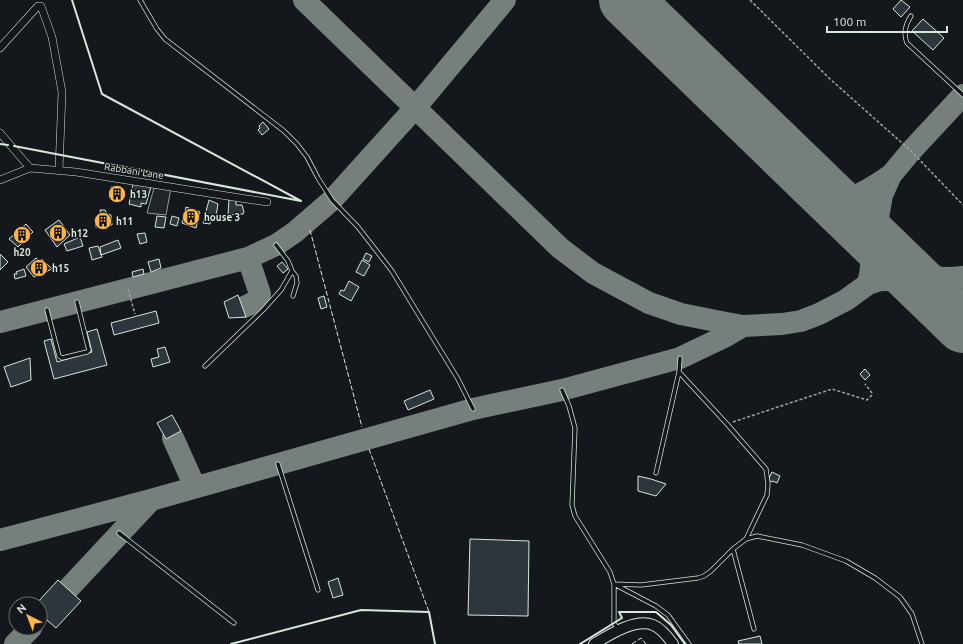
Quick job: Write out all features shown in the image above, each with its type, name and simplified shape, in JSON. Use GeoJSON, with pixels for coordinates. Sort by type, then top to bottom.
{"type":"FeatureCollection","features":[{"type":"Feature","properties":{"kind":"street"},"geometry":{"type":"LineString","coordinates":[[0,48],[38,6],[41,6],[52,37],[62,92],[59,170]]}},
{"type":"Feature","properties":{"kind":"street"},"geometry":{"type":"LineString","coordinates":[[0,133],[30,168]]}},
{"type":"Feature","properties":{"kind":"street","name":"Rabbani Lane"},"geometry":{"type":"LineString","coordinates":[[0,180],[30,168],[59,170],[267,202]]}},
{"type":"Feature","properties":{"kind":"street"},"geometry":{"type":"LineString","coordinates":[[594,644],[618,630],[635,624],[646,623],[661,630],[673,644]]}},
{"type":"Feature","properties":{"kind":"lane"},"geometry":{"type":"LineString","coordinates":[[140,0],[156,29],[165,39],[284,132],[297,144],[307,157],[332,200],[358,227],[392,271],[458,379],[474,409]]}},
{"type":"Feature","properties":{"kind":"lane"},"geometry":{"type":"LineString","coordinates":[[911,16],[905,27],[905,39],[907,43],[963,95]]}},
{"type":"Feature","properties":{"kind":"lane"},"geometry":{"type":"LineString","coordinates":[[276,245],[288,261],[296,276],[297,283],[293,296]]}},
{"type":"Feature","properties":{"kind":"lane"},"geometry":{"type":"LineString","coordinates":[[205,366],[264,310],[281,290],[292,271]]}},
{"type":"Feature","properties":{"kind":"lane"},"geometry":{"type":"LineString","coordinates":[[48,310],[59,356],[62,358],[87,352],[89,350],[77,302]]}},
{"type":"Feature","properties":{"kind":"lane"},"geometry":{"type":"LineString","coordinates":[[656,473],[680,358]]}},
{"type":"Feature","properties":{"kind":"lane"},"geometry":{"type":"LineString","coordinates":[[678,372],[727,424],[766,469],[768,484],[767,495],[746,539]]}},
{"type":"Feature","properties":{"kind":"lane"},"geometry":{"type":"LineString","coordinates":[[562,390],[569,406],[574,428],[572,505],[575,516],[610,572],[614,584],[614,623],[618,630]]}},
{"type":"Feature","properties":{"kind":"lane"},"geometry":{"type":"LineString","coordinates":[[278,464],[318,590]]}},
{"type":"Feature","properties":{"kind":"lane"},"geometry":{"type":"LineString","coordinates":[[120,533],[234,623]]}},
{"type":"Feature","properties":{"kind":"lane"},"geometry":{"type":"LineString","coordinates":[[614,584],[641,585],[704,576],[746,539],[757,536],[802,545],[846,561],[875,578],[900,597],[912,614],[922,644]]}},
{"type":"Feature","properties":{"kind":"lane"},"geometry":{"type":"LineString","coordinates":[[733,549],[754,629]]}},
{"type":"Feature","properties":{"kind":"lane"},"geometry":{"type":"LineString","coordinates":[[614,584],[656,606],[668,615],[689,644]]}},
{"type":"Feature","properties":{"kind":"path"},"geometry":{"type":"LineString","coordinates":[[750,0],[830,79],[911,151],[963,205]]}},
{"type":"Feature","properties":{"kind":"path"},"geometry":{"type":"LineString","coordinates":[[128,289],[135,314]]}},
{"type":"Feature","properties":{"kind":"path"},"geometry":{"type":"LineString","coordinates":[[727,424],[832,390],[867,400],[872,393],[865,384]]}},
{"type":"Feature","properties":{"kind":"shaded area"},"geometry":{"type":"Polygon","coordinates":[[[154,188],[171,188],[166,215],[147,213],[154,188]]]}},
{"type":"Feature","properties":{"kind":"building"},"geometry":{"type":"Polygon","coordinates":[[[901,0],[910,7],[901,17],[893,9],[901,0]]]}},
{"type":"Feature","properties":{"kind":"building"},"geometry":{"type":"Polygon","coordinates":[[[923,19],[944,38],[933,50],[912,31],[923,19]]]}},
{"type":"Feature","properties":{"kind":"building"},"geometry":{"type":"Polygon","coordinates":[[[263,122],[269,129],[262,135],[258,130],[260,128],[259,126],[263,122]]]}},
{"type":"Feature","properties":{"kind":"building"},"geometry":{"type":"Polygon","coordinates":[[[133,184],[151,187],[146,204],[141,203],[141,207],[129,204],[133,184]]]}},
{"type":"Feature","properties":{"kind":"building","name":"h13"},"geometry":{"type":"Polygon","coordinates":[[[111,187],[114,187],[114,190],[123,190],[122,198],[111,197],[113,192],[110,192],[111,187]]]}},
{"type":"Feature","properties":{"kind":"building"},"geometry":{"type":"Polygon","coordinates":[[[229,199],[236,199],[236,205],[242,205],[244,212],[243,214],[228,215],[229,199]]]}},
{"type":"Feature","properties":{"kind":"building"},"geometry":{"type":"Polygon","coordinates":[[[209,200],[218,204],[216,216],[212,215],[210,224],[203,223],[209,200]]]}},
{"type":"Feature","properties":{"kind":"building","name":"house 3"},"geometry":{"type":"Polygon","coordinates":[[[186,207],[200,212],[196,228],[182,223],[186,207]]]}},
{"type":"Feature","properties":{"kind":"building","name":"h11"},"geometry":{"type":"Polygon","coordinates":[[[100,210],[105,210],[107,214],[111,215],[112,225],[96,227],[95,218],[101,217],[100,210]]]}},
{"type":"Feature","properties":{"kind":"building"},"geometry":{"type":"Polygon","coordinates":[[[157,216],[166,217],[164,228],[155,227],[157,216]]]}},
{"type":"Feature","properties":{"kind":"building"},"geometry":{"type":"Polygon","coordinates":[[[172,216],[179,218],[177,226],[170,224],[172,216]]]}},
{"type":"Feature","properties":{"kind":"building","name":"h12"},"geometry":{"type":"Polygon","coordinates":[[[59,220],[70,235],[57,247],[45,230],[59,220]]]}},
{"type":"Feature","properties":{"kind":"building","name":"h20"},"geometry":{"type":"Polygon","coordinates":[[[26,224],[33,232],[18,247],[9,239],[26,224]]]}},
{"type":"Feature","properties":{"kind":"building"},"geometry":{"type":"Polygon","coordinates":[[[145,233],[147,242],[140,244],[137,234],[145,233]]]}},
{"type":"Feature","properties":{"kind":"building"},"geometry":{"type":"Polygon","coordinates":[[[80,237],[83,246],[67,251],[64,244],[80,237]]]}},
{"type":"Feature","properties":{"kind":"building"},"geometry":{"type":"Polygon","coordinates":[[[118,240],[121,248],[101,255],[100,247],[118,240]]]}},
{"type":"Feature","properties":{"kind":"building"},"geometry":{"type":"Polygon","coordinates":[[[98,246],[102,257],[92,260],[89,248],[98,246]]]}},
{"type":"Feature","properties":{"kind":"building"},"geometry":{"type":"Polygon","coordinates":[[[366,253],[372,256],[369,262],[363,259],[366,253]]]}},
{"type":"Feature","properties":{"kind":"building"},"geometry":{"type":"Polygon","coordinates":[[[0,254],[8,262],[0,270],[0,254]]]}},
{"type":"Feature","properties":{"kind":"building","name":"h15"},"geometry":{"type":"Polygon","coordinates":[[[36,258],[40,261],[42,259],[52,269],[34,277],[26,267],[36,258]]]}},
{"type":"Feature","properties":{"kind":"building"},"geometry":{"type":"Polygon","coordinates":[[[159,259],[161,268],[151,272],[148,262],[159,259]]]}},
{"type":"Feature","properties":{"kind":"building"},"geometry":{"type":"Polygon","coordinates":[[[362,260],[370,265],[364,276],[356,272],[362,260]]]}},
{"type":"Feature","properties":{"kind":"building"},"geometry":{"type":"Polygon","coordinates":[[[282,262],[288,269],[283,273],[277,266],[282,262]]]}},
{"type":"Feature","properties":{"kind":"building"},"geometry":{"type":"Polygon","coordinates":[[[24,269],[26,276],[15,279],[14,274],[17,274],[16,272],[24,269]]]}},
{"type":"Feature","properties":{"kind":"building"},"geometry":{"type":"Polygon","coordinates":[[[143,269],[144,274],[133,277],[132,272],[143,269]]]}},
{"type":"Feature","properties":{"kind":"building"},"geometry":{"type":"Polygon","coordinates":[[[349,281],[359,287],[351,301],[339,294],[341,290],[344,291],[349,281]]]}},
{"type":"Feature","properties":{"kind":"building"},"geometry":{"type":"Polygon","coordinates":[[[238,295],[246,317],[229,318],[224,302],[238,295]]]}},
{"type":"Feature","properties":{"kind":"building"},"geometry":{"type":"Polygon","coordinates":[[[324,296],[327,307],[321,309],[318,298],[324,296]]]}},
{"type":"Feature","properties":{"kind":"building"},"geometry":{"type":"Polygon","coordinates":[[[156,311],[159,323],[114,335],[111,323],[156,311]]]}},
{"type":"Feature","properties":{"kind":"building"},"geometry":{"type":"Polygon","coordinates":[[[97,329],[107,365],[54,379],[44,341],[51,339],[57,362],[92,352],[87,332],[97,329]]]}},
{"type":"Feature","properties":{"kind":"building"},"geometry":{"type":"Polygon","coordinates":[[[165,347],[170,362],[153,367],[151,359],[159,357],[157,349],[165,347]]]}},
{"type":"Feature","properties":{"kind":"building"},"geometry":{"type":"Polygon","coordinates":[[[30,358],[31,380],[11,387],[4,367],[30,358]]]}},
{"type":"Feature","properties":{"kind":"building"},"geometry":{"type":"Polygon","coordinates":[[[865,369],[870,375],[865,380],[860,374],[865,369]]]}},
{"type":"Feature","properties":{"kind":"building"},"geometry":{"type":"Polygon","coordinates":[[[430,390],[434,399],[408,410],[404,401],[430,390]]]}},
{"type":"Feature","properties":{"kind":"building"},"geometry":{"type":"Polygon","coordinates":[[[172,415],[181,431],[166,439],[157,423],[172,415]]]}},
{"type":"Feature","properties":{"kind":"building"},"geometry":{"type":"Polygon","coordinates":[[[772,472],[780,476],[777,483],[768,480],[772,472]]]}},
{"type":"Feature","properties":{"kind":"building"},"geometry":{"type":"Polygon","coordinates":[[[638,476],[666,484],[656,496],[638,491],[638,476]]]}},
{"type":"Feature","properties":{"kind":"building"},"geometry":{"type":"Polygon","coordinates":[[[470,539],[529,541],[528,616],[468,615],[470,539]]]}},
{"type":"Feature","properties":{"kind":"building"},"geometry":{"type":"Polygon","coordinates":[[[338,578],[343,595],[333,598],[328,582],[338,578]]]}},
{"type":"Feature","properties":{"kind":"building"},"geometry":{"type":"Polygon","coordinates":[[[58,580],[81,601],[56,628],[48,621],[48,596],[43,596],[58,580]]]}},
{"type":"Feature","properties":{"kind":"building"},"geometry":{"type":"Polygon","coordinates":[[[760,636],[762,644],[739,644],[738,641],[760,636]]]}},
{"type":"Feature","properties":{"kind":"taxiway"},"geometry":{"type":"LineString","coordinates":[[304,0],[560,248],[593,273],[649,303],[681,314],[743,326]]}},
{"type":"Feature","properties":{"kind":"taxiway"},"geometry":{"type":"LineString","coordinates":[[0,322],[248,258],[276,245],[295,232],[332,200],[415,108],[505,0]]}},
{"type":"Feature","properties":{"kind":"taxiway"},"geometry":{"type":"LineString","coordinates":[[881,246],[876,234],[877,224],[882,195],[891,175],[963,95]]}},
{"type":"Feature","properties":{"kind":"taxiway"},"geometry":{"type":"LineString","coordinates":[[827,195],[835,199],[850,198],[865,192],[891,175]]}},
{"type":"Feature","properties":{"kind":"taxiway"},"geometry":{"type":"LineString","coordinates":[[0,540],[151,500],[473,409],[562,390],[680,358],[726,336],[743,326],[782,324],[801,321],[819,314],[846,300],[868,284],[871,269],[871,256],[863,229]]}},
{"type":"Feature","properties":{"kind":"taxiway"},"geometry":{"type":"LineString","coordinates":[[890,255],[911,269],[929,276],[938,278],[963,277]]}},
{"type":"Feature","properties":{"kind":"taxiway"},"geometry":{"type":"LineString","coordinates":[[244,307],[256,301],[260,294],[248,258]]}},
{"type":"Feature","properties":{"kind":"taxiway"},"geometry":{"type":"LineString","coordinates":[[868,284],[880,280],[895,280],[917,288],[935,299]]}},
{"type":"Feature","properties":{"kind":"taxiway"},"geometry":{"type":"LineString","coordinates":[[963,300],[961,312],[963,318]]}},
{"type":"Feature","properties":{"kind":"taxiway"},"geometry":{"type":"LineString","coordinates":[[173,438],[195,487]]}},
{"type":"Feature","properties":{"kind":"taxiway"},"geometry":{"type":"LineString","coordinates":[[68,589],[151,500]]}},
{"type":"Feature","properties":{"kind":"taxiway"},"geometry":{"type":"LineString","coordinates":[[15,644],[23,636]]}},
{"type":"Feature","properties":{"kind":"runway"},"geometry":{"type":"LineString","coordinates":[[626,0],[963,326]]}},
{"type":"Feature","properties":{"kind":"fence"},"geometry":{"type":"LineString","coordinates":[[310,230],[362,427]]}},
{"type":"Feature","properties":{"kind":"fence"},"geometry":{"type":"LineString","coordinates":[[369,449],[429,612]]}},
{"type":"Feature","properties":{"kind":"fence"},"geometry":{"type":"LineString","coordinates":[[632,644],[641,638],[646,644]]}},
{"type":"Feature","properties":{"kind":"wall"},"geometry":{"type":"LineString","coordinates":[[14,146],[301,201],[102,94],[72,0]]}},
{"type":"Feature","properties":{"kind":"wall"},"geometry":{"type":"LineString","coordinates":[[0,144],[8,145]]}},
{"type":"Feature","properties":{"kind":"wall"},"geometry":{"type":"LineString","coordinates":[[231,644],[361,610],[429,612],[435,644]]}},
{"type":"Feature","properties":{"kind":"wall"},"geometry":{"type":"LineString","coordinates":[[580,644],[622,618],[619,612],[656,612],[671,625],[685,644]]}},
{"type":"Feature","properties":{"kind":"place","name":"h13"},"geometry":{"type":"Point","coordinates":[117,194]}},
{"type":"Feature","properties":{"kind":"place","name":"house 3"},"geometry":{"type":"Point","coordinates":[191,217]}},
{"type":"Feature","properties":{"kind":"place","name":"h11"},"geometry":{"type":"Point","coordinates":[103,221]}},
{"type":"Feature","properties":{"kind":"place","name":"h12"},"geometry":{"type":"Point","coordinates":[58,233]}},
{"type":"Feature","properties":{"kind":"place","name":"h20"},"geometry":{"type":"Point","coordinates":[22,235]}},
{"type":"Feature","properties":{"kind":"place","name":"h15"},"geometry":{"type":"Point","coordinates":[39,268]}}]}
